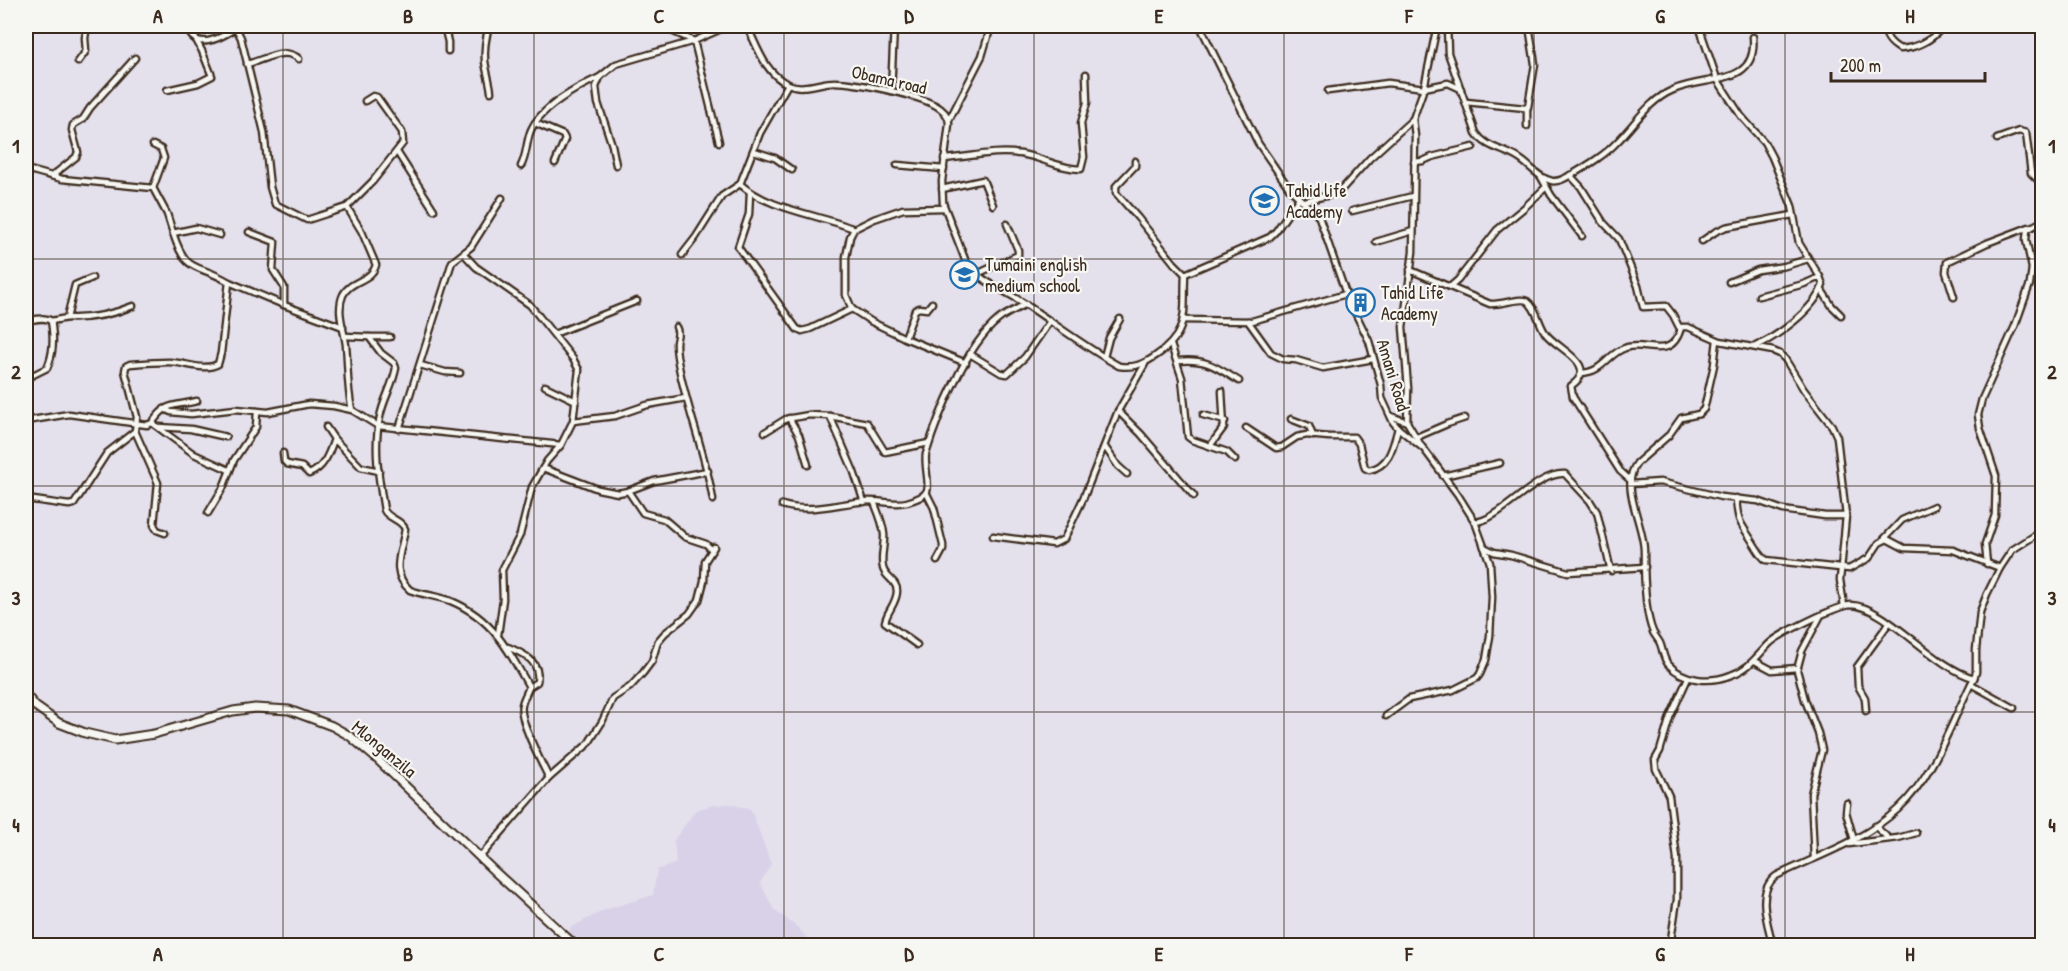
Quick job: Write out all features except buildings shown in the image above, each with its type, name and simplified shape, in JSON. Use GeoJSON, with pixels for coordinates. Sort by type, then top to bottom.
{"type":"FeatureCollection","features":[{"type":"Feature","properties":{"kind":"street"},"geometry":{"type":"LineString","coordinates":[[26,27],[36,26]]}},
{"type":"Feature","properties":{"kind":"street"},"geometry":{"type":"LineString","coordinates":[[78,62],[86,51],[84,38],[87,26]]}},
{"type":"Feature","properties":{"kind":"street"},"geometry":{"type":"LineString","coordinates":[[187,26],[188,30],[199,40],[212,42],[237,27],[266,144],[270,187],[275,204],[307,220],[347,207],[373,182],[404,143],[402,132],[377,97],[373,96],[365,101]]}},
{"type":"Feature","properties":{"kind":"street"},"geometry":{"type":"LineString","coordinates":[[444,26],[448,51]]}},
{"type":"Feature","properties":{"kind":"street"},"geometry":{"type":"LineString","coordinates":[[489,26],[485,62],[491,92]]}},
{"type":"Feature","properties":{"kind":"street"},"geometry":{"type":"LineString","coordinates":[[660,26],[694,41]]}},
{"type":"Feature","properties":{"kind":"street"},"geometry":{"type":"LineString","coordinates":[[521,166],[535,123],[553,104],[600,77],[616,64],[694,41],[728,26]]}},
{"type":"Feature","properties":{"kind":"street"},"geometry":{"type":"LineString","coordinates":[[682,255],[722,196],[740,184],[760,133],[788,84],[762,59],[747,26]]}},
{"type":"Feature","properties":{"kind":"street"},"geometry":{"type":"LineString","coordinates":[[891,91],[894,26]]}},
{"type":"Feature","properties":{"kind":"street"},"geometry":{"type":"LineString","coordinates":[[991,26],[982,56],[949,120],[944,159],[942,189],[944,208],[963,258],[977,274],[1104,357],[1119,366],[1127,367],[1146,363],[1172,345],[1183,320],[1185,274],[1116,193],[1116,186],[1135,166],[1136,161]]}},
{"type":"Feature","properties":{"kind":"street","name":"Amani Road"},"geometry":{"type":"LineString","coordinates":[[1200,26],[1258,143],[1289,188],[1319,217],[1346,294],[1369,340],[1381,385],[1382,398],[1391,416],[1398,428],[1424,449],[1475,522],[1484,547],[1491,573],[1492,597],[1489,618],[1490,636],[1480,674],[1477,678],[1454,690],[1409,699],[1386,716]]}},
{"type":"Feature","properties":{"kind":"street"},"geometry":{"type":"LineString","coordinates":[[1407,422],[1408,388],[1403,327],[1413,231],[1413,119],[1424,88],[1437,26]]}},
{"type":"Feature","properties":{"kind":"street"},"geometry":{"type":"LineString","coordinates":[[1447,26],[1448,53],[1479,138],[1491,147],[1517,157],[1531,166],[1581,236]]}},
{"type":"Feature","properties":{"kind":"street"},"geometry":{"type":"LineString","coordinates":[[1527,126],[1527,108],[1530,104],[1535,70],[1529,26]]}},
{"type":"Feature","properties":{"kind":"street"},"geometry":{"type":"LineString","coordinates":[[1699,26],[1716,79],[1741,116],[1764,142],[1779,173],[1792,206],[1797,235],[1823,285],[1809,306],[1784,330],[1751,348]]}},
{"type":"Feature","properties":{"kind":"street"},"geometry":{"type":"LineString","coordinates":[[1885,26],[1890,41],[1900,48],[1915,46],[1934,36],[1938,31],[1938,26]]}},
{"type":"Feature","properties":{"kind":"street"},"geometry":{"type":"LineString","coordinates":[[167,90],[198,83],[212,76],[194,36]]}},
{"type":"Feature","properties":{"kind":"street"},"geometry":{"type":"LineString","coordinates":[[1540,177],[1558,181],[1570,175],[1611,148],[1656,100],[1674,90],[1745,69],[1754,54],[1753,37]]}},
{"type":"Feature","properties":{"kind":"street"},"geometry":{"type":"LineString","coordinates":[[694,41],[719,142]]}},
{"type":"Feature","properties":{"kind":"street"},"geometry":{"type":"LineString","coordinates":[[247,64],[286,53],[299,59]]}},
{"type":"Feature","properties":{"kind":"street"},"geometry":{"type":"LineString","coordinates":[[52,176],[76,157],[78,152],[72,130],[73,125],[83,119],[90,108],[135,58]]}},
{"type":"Feature","properties":{"kind":"street"},"geometry":{"type":"LineString","coordinates":[[944,159],[1008,152],[1081,169],[1084,157],[1081,123],[1088,97],[1086,74]]}},
{"type":"Feature","properties":{"kind":"street"},"geometry":{"type":"LineString","coordinates":[[600,77],[597,98],[616,165]]}},
{"type":"Feature","properties":{"kind":"street","name":"Obama road"},"geometry":{"type":"LineString","coordinates":[[788,84],[813,86],[832,82],[875,87],[937,106],[949,120]]}},
{"type":"Feature","properties":{"kind":"street"},"geometry":{"type":"LineString","coordinates":[[1328,91],[1388,83],[1424,88],[1443,83],[1461,89]]}},
{"type":"Feature","properties":{"kind":"street"},"geometry":{"type":"LineString","coordinates":[[1466,102],[1527,108]]}},
{"type":"Feature","properties":{"kind":"street"},"geometry":{"type":"LineString","coordinates":[[1185,274],[1270,237],[1301,200],[1330,195],[1342,189],[1370,158],[1413,119]]}},
{"type":"Feature","properties":{"kind":"street"},"geometry":{"type":"LineString","coordinates":[[535,123],[562,135],[565,139],[555,163]]}},
{"type":"Feature","properties":{"kind":"street"},"geometry":{"type":"LineString","coordinates":[[1997,139],[2019,130],[2026,133],[2031,173],[2040,182],[2043,194]]}},
{"type":"Feature","properties":{"kind":"street"},"geometry":{"type":"LineString","coordinates":[[153,146],[161,149],[164,159],[153,188],[167,214],[179,251],[186,261],[229,282],[343,327]]}},
{"type":"Feature","properties":{"kind":"street"},"geometry":{"type":"LineString","coordinates":[[1414,162],[1473,147]]}},
{"type":"Feature","properties":{"kind":"street"},"geometry":{"type":"LineString","coordinates":[[754,151],[775,158],[792,170]]}},
{"type":"Feature","properties":{"kind":"street"},"geometry":{"type":"LineString","coordinates":[[398,152],[434,210]]}},
{"type":"Feature","properties":{"kind":"street"},"geometry":{"type":"LineString","coordinates":[[897,165],[944,169]]}},
{"type":"Feature","properties":{"kind":"street"},"geometry":{"type":"LineString","coordinates":[[26,169],[62,179],[153,188]]}},
{"type":"Feature","properties":{"kind":"street"},"geometry":{"type":"LineString","coordinates":[[1570,175],[1581,187],[1603,222],[1619,239],[1638,286],[1641,306],[1666,306],[1681,328]]}},
{"type":"Feature","properties":{"kind":"street"},"geometry":{"type":"LineString","coordinates":[[942,189],[982,180],[993,205]]}},
{"type":"Feature","properties":{"kind":"street"},"geometry":{"type":"LineString","coordinates":[[740,184],[750,192],[792,209],[854,229]]}},
{"type":"Feature","properties":{"kind":"street"},"geometry":{"type":"LineString","coordinates":[[1450,287],[1497,230],[1526,207],[1546,187]]}},
{"type":"Feature","properties":{"kind":"street"},"geometry":{"type":"LineString","coordinates":[[750,192],[749,214],[738,247],[797,329],[801,331],[810,329],[852,309]]}},
{"type":"Feature","properties":{"kind":"street"},"geometry":{"type":"LineString","coordinates":[[1352,211],[1413,196]]}},
{"type":"Feature","properties":{"kind":"street"},"geometry":{"type":"LineString","coordinates":[[399,429],[452,262],[464,255],[471,247],[502,198]]}},
{"type":"Feature","properties":{"kind":"street"},"geometry":{"type":"LineString","coordinates":[[347,207],[362,232],[376,265],[371,274],[355,283],[343,294],[340,307],[352,410]]}},
{"type":"Feature","properties":{"kind":"street"},"geometry":{"type":"LineString","coordinates":[[944,208],[903,209],[854,229],[850,237],[846,265],[846,295],[852,309],[872,322],[966,363]]}},
{"type":"Feature","properties":{"kind":"street"},"geometry":{"type":"LineString","coordinates":[[1702,241],[1726,227],[1793,215]]}},
{"type":"Feature","properties":{"kind":"street"},"geometry":{"type":"LineString","coordinates":[[1954,297],[1946,272],[1947,262],[2043,221]]}},
{"type":"Feature","properties":{"kind":"street"},"geometry":{"type":"LineString","coordinates":[[977,274],[1012,259],[1018,254],[1007,224]]}},
{"type":"Feature","properties":{"kind":"street"},"geometry":{"type":"LineString","coordinates":[[1987,564],[1985,544],[1995,515],[1996,476],[1978,415],[1982,399],[2015,326],[2030,284],[2032,268],[2026,240],[2029,227]]}},
{"type":"Feature","properties":{"kind":"street"},"geometry":{"type":"LineString","coordinates":[[173,232],[196,228],[220,235]]}},
{"type":"Feature","properties":{"kind":"street"},"geometry":{"type":"LineString","coordinates":[[1376,242],[1413,231]]}},
{"type":"Feature","properties":{"kind":"street"},"geometry":{"type":"LineString","coordinates":[[249,232],[276,243],[273,270],[284,287],[284,305]]}},
{"type":"Feature","properties":{"kind":"street"},"geometry":{"type":"LineString","coordinates":[[464,255],[476,267],[526,301],[554,334],[579,370],[573,421],[561,445],[543,468],[530,493],[520,535],[502,570],[498,635]]}},
{"type":"Feature","properties":{"kind":"street"},"geometry":{"type":"LineString","coordinates":[[1729,282],[1758,270],[1785,266],[1808,259]]}},
{"type":"Feature","properties":{"kind":"street"},"geometry":{"type":"LineString","coordinates":[[1410,270],[1490,304],[1501,305],[1525,300],[1532,307],[1547,335],[1576,360],[1581,373],[1579,380],[1571,386],[1573,397],[1620,471],[1630,482],[1660,482],[1721,497],[1758,501],[1792,511],[1825,516],[1846,516]]}},
{"type":"Feature","properties":{"kind":"street"},"geometry":{"type":"LineString","coordinates":[[1759,296],[1804,284],[1820,277]]}},
{"type":"Feature","properties":{"kind":"street"},"geometry":{"type":"LineString","coordinates":[[67,318],[75,285],[92,278]]}},
{"type":"Feature","properties":{"kind":"street"},"geometry":{"type":"LineString","coordinates":[[165,532],[157,530],[154,525],[158,483],[135,431],[137,417],[125,376],[126,366],[172,362],[206,367],[218,364],[229,282]]}},
{"type":"Feature","properties":{"kind":"street"},"geometry":{"type":"LineString","coordinates":[[1821,289],[1832,306],[1842,315]]}},
{"type":"Feature","properties":{"kind":"street"},"geometry":{"type":"LineString","coordinates":[[1183,320],[1248,321],[1346,294]]}},
{"type":"Feature","properties":{"kind":"street"},"geometry":{"type":"LineString","coordinates":[[554,334],[637,301]]}},
{"type":"Feature","properties":{"kind":"street"},"geometry":{"type":"LineString","coordinates":[[905,338],[915,310],[926,309],[932,303]]}},
{"type":"Feature","properties":{"kind":"street"},"geometry":{"type":"LineString","coordinates":[[782,505],[816,508],[864,502],[906,502],[919,498],[926,492],[928,486],[924,463],[929,442],[948,395],[970,354],[997,320],[1026,304]]}},
{"type":"Feature","properties":{"kind":"street"},"geometry":{"type":"LineString","coordinates":[[26,321],[40,318],[51,321],[101,316],[133,306]]}},
{"type":"Feature","properties":{"kind":"street"},"geometry":{"type":"LineString","coordinates":[[1104,357],[1109,338],[1120,319]]}},
{"type":"Feature","properties":{"kind":"street"},"geometry":{"type":"LineString","coordinates":[[26,383],[29,377],[47,368],[50,362],[53,345],[51,321]]}},
{"type":"Feature","properties":{"kind":"street"},"geometry":{"type":"LineString","coordinates":[[970,354],[1001,374],[1007,374],[1025,357],[1050,321]]}},
{"type":"Feature","properties":{"kind":"street"},"geometry":{"type":"LineString","coordinates":[[1248,321],[1271,353],[1283,359],[1296,360],[1323,369],[1373,358]]}},
{"type":"Feature","properties":{"kind":"street"},"geometry":{"type":"LineString","coordinates":[[676,327],[679,332],[676,352],[686,398],[708,471],[713,500]]}},
{"type":"Feature","properties":{"kind":"street"},"geometry":{"type":"LineString","coordinates":[[1681,328],[1688,327],[1717,340],[1780,354],[1832,426],[1838,444],[1846,516],[1840,584],[1844,606]]}},
{"type":"Feature","properties":{"kind":"street"},"geometry":{"type":"LineString","coordinates":[[1581,373],[1596,370],[1625,348],[1662,348],[1676,340],[1681,328]]}},
{"type":"Feature","properties":{"kind":"street"},"geometry":{"type":"LineString","coordinates":[[345,336],[390,337]]}},
{"type":"Feature","properties":{"kind":"street"},"geometry":{"type":"LineString","coordinates":[[369,337],[396,368],[378,426],[379,471],[384,511],[405,528],[398,559],[399,575],[405,585],[418,593],[455,603],[471,612],[498,635],[529,687]]}},
{"type":"Feature","properties":{"kind":"street"},"geometry":{"type":"LineString","coordinates":[[1717,340],[1714,365],[1702,412],[1682,418],[1669,435],[1636,463],[1630,482],[1644,543],[1647,600],[1652,629],[1668,664],[1688,678],[1697,680],[1732,675],[1755,661],[1769,644],[1785,632],[1844,606],[1863,608],[1889,623],[1945,664],[1974,678]]}},
{"type":"Feature","properties":{"kind":"street"},"geometry":{"type":"LineString","coordinates":[[1172,345],[1182,378],[1188,436],[1192,440],[1227,452],[1235,460]]}},
{"type":"Feature","properties":{"kind":"street"},"geometry":{"type":"LineString","coordinates":[[1178,361],[1206,362],[1239,381]]}},
{"type":"Feature","properties":{"kind":"street"},"geometry":{"type":"LineString","coordinates":[[993,536],[1054,544],[1060,543],[1068,534],[1118,411],[1146,363]]}},
{"type":"Feature","properties":{"kind":"street"},"geometry":{"type":"LineString","coordinates":[[420,365],[445,372],[460,373]]}},
{"type":"Feature","properties":{"kind":"street"},"geometry":{"type":"LineString","coordinates":[[545,386],[576,401]]}},
{"type":"Feature","properties":{"kind":"street"},"geometry":{"type":"LineString","coordinates":[[1210,446],[1223,429],[1225,421],[1222,391]]}},
{"type":"Feature","properties":{"kind":"street"},"geometry":{"type":"LineString","coordinates":[[573,421],[615,416],[647,405],[686,398]]}},
{"type":"Feature","properties":{"kind":"street"},"geometry":{"type":"LineString","coordinates":[[26,421],[69,414],[147,425],[152,423],[159,411],[197,401]]}},
{"type":"Feature","properties":{"kind":"street"},"geometry":{"type":"LineString","coordinates":[[164,409],[191,414],[236,409],[268,412],[309,404],[334,406],[352,410],[378,426],[561,445]]}},
{"type":"Feature","properties":{"kind":"street"},"geometry":{"type":"LineString","coordinates":[[208,513],[223,488],[239,452],[256,427],[257,411]]}},
{"type":"Feature","properties":{"kind":"street"},"geometry":{"type":"LineString","coordinates":[[1118,411],[1141,434],[1194,496]]}},
{"type":"Feature","properties":{"kind":"street"},"geometry":{"type":"LineString","coordinates":[[1203,415],[1225,421]]}},
{"type":"Feature","properties":{"kind":"street"},"geometry":{"type":"LineString","coordinates":[[765,432],[789,418],[830,416],[867,423],[885,452],[929,442]]}},
{"type":"Feature","properties":{"kind":"street"},"geometry":{"type":"LineString","coordinates":[[830,416],[864,502]]}},
{"type":"Feature","properties":{"kind":"street"},"geometry":{"type":"LineString","coordinates":[[1391,416],[1407,422],[1424,449]]}},
{"type":"Feature","properties":{"kind":"street"},"geometry":{"type":"LineString","coordinates":[[789,418],[802,442],[808,465]]}},
{"type":"Feature","properties":{"kind":"street"},"geometry":{"type":"LineString","coordinates":[[1417,437],[1465,418]]}},
{"type":"Feature","properties":{"kind":"street"},"geometry":{"type":"LineString","coordinates":[[1292,419],[1309,426],[1313,436]]}},
{"type":"Feature","properties":{"kind":"street"},"geometry":{"type":"LineString","coordinates":[[152,423],[194,454],[230,470]]}},
{"type":"Feature","properties":{"kind":"street"},"geometry":{"type":"LineString","coordinates":[[326,427],[334,439],[361,467],[379,471]]}},
{"type":"Feature","properties":{"kind":"street"},"geometry":{"type":"LineString","coordinates":[[159,428],[191,429],[226,437]]}},
{"type":"Feature","properties":{"kind":"street"},"geometry":{"type":"LineString","coordinates":[[1246,428],[1276,448],[1297,438],[1354,437],[1359,444],[1365,468],[1372,470],[1388,458],[1398,428]]}},
{"type":"Feature","properties":{"kind":"street"},"geometry":{"type":"LineString","coordinates":[[26,499],[74,504],[107,453],[135,431]]}},
{"type":"Feature","properties":{"kind":"street"},"geometry":{"type":"LineString","coordinates":[[283,453],[287,464],[302,467],[307,473],[311,473],[326,459],[334,439]]}},
{"type":"Feature","properties":{"kind":"street"},"geometry":{"type":"LineString","coordinates":[[1105,447],[1118,466],[1127,474]]}},
{"type":"Feature","properties":{"kind":"street"},"geometry":{"type":"LineString","coordinates":[[1443,476],[1500,462]]}},
{"type":"Feature","properties":{"kind":"street"},"geometry":{"type":"LineString","coordinates":[[543,468],[608,492],[621,493],[654,481],[708,471]]}},
{"type":"Feature","properties":{"kind":"street"},"geometry":{"type":"LineString","coordinates":[[1475,522],[1484,521],[1516,497],[1551,476],[1558,473],[1565,474],[1597,512],[1611,571]]}},
{"type":"Feature","properties":{"kind":"street"},"geometry":{"type":"LineString","coordinates":[[480,857],[549,778],[588,744],[613,698],[630,687],[643,673],[652,661],[658,641],[689,614],[699,600],[704,581],[705,561],[712,548],[685,537],[664,519],[643,513],[628,491]]}},
{"type":"Feature","properties":{"kind":"street"},"geometry":{"type":"LineString","coordinates":[[926,492],[934,508],[943,545],[937,561]]}},
{"type":"Feature","properties":{"kind":"street"},"geometry":{"type":"LineString","coordinates":[[1736,498],[1740,525],[1763,558],[1849,569],[1872,556],[1879,543],[1902,520],[1934,506]]}},
{"type":"Feature","properties":{"kind":"street"},"geometry":{"type":"LineString","coordinates":[[874,502],[884,534],[883,570],[888,579],[896,584],[897,590],[885,622],[916,645]]}},
{"type":"Feature","properties":{"kind":"street"},"geometry":{"type":"LineString","coordinates":[[1773,945],[1764,905],[1767,886],[1776,876],[1854,840],[1897,811],[1917,787],[1941,747],[1974,678],[1980,612],[2000,568],[2012,550],[2043,531]]}},
{"type":"Feature","properties":{"kind":"street"},"geometry":{"type":"LineString","coordinates":[[1884,539],[1904,548],[1953,550],[2000,568]]}},
{"type":"Feature","properties":{"kind":"street"},"geometry":{"type":"LineString","coordinates":[[1484,547],[1494,552],[1568,572],[1645,567]]}},
{"type":"Feature","properties":{"kind":"street"},"geometry":{"type":"LineString","coordinates":[[1814,858],[1810,794],[1822,750],[1797,668],[1802,651],[1820,617]]}},
{"type":"Feature","properties":{"kind":"street"},"geometry":{"type":"LineString","coordinates":[[1866,711],[1866,700],[1858,686],[1857,668],[1889,623]]}},
{"type":"Feature","properties":{"kind":"street"},"geometry":{"type":"LineString","coordinates":[[505,645],[530,658],[536,666],[537,682],[529,687],[522,705],[522,712],[533,744],[549,778]]}},
{"type":"Feature","properties":{"kind":"street"},"geometry":{"type":"LineString","coordinates":[[1755,661],[1772,670],[1797,668]]}},
{"type":"Feature","properties":{"kind":"street"},"geometry":{"type":"LineString","coordinates":[[1670,945],[1677,900],[1677,859],[1669,796],[1656,769],[1655,760],[1670,717],[1688,678]]}},
{"type":"Feature","properties":{"kind":"street"},"geometry":{"type":"LineString","coordinates":[[1971,684],[2014,708]]}},
{"type":"Feature","properties":{"kind":"street","name":"Mlonganzila"},"geometry":{"type":"LineString","coordinates":[[26,695],[35,706],[59,723],[84,733],[115,740],[154,735],[233,711],[255,708],[283,710],[305,715],[350,736],[576,945]]}},
{"type":"Feature","properties":{"kind":"street"},"geometry":{"type":"LineString","coordinates":[[1847,803],[1846,812],[1854,840]]}},
{"type":"Feature","properties":{"kind":"street"},"geometry":{"type":"LineString","coordinates":[[1875,826],[1888,838]]}},
{"type":"Feature","properties":{"kind":"street"},"geometry":{"type":"LineString","coordinates":[[1846,844],[1909,836],[1916,833]]}},
{"type":"Feature","properties":{"kind":"shaded area"},"geometry":{"type":"Polygon","coordinates":[[[731,804],[751,810],[771,864],[760,883],[774,910],[798,928],[813,945],[571,945],[570,928],[605,910],[653,895],[657,870],[676,863],[674,840],[696,810],[714,805],[731,804]]]}},
{"type":"Feature","properties":{"kind":"place","name":"Tahid life Academy"},"geometry":{"type":"Point","coordinates":[1265,201]}},
{"type":"Feature","properties":{"kind":"place","name":"Tumaini english medium school"},"geometry":{"type":"Point","coordinates":[964,275]}},
{"type":"Feature","properties":{"kind":"place","name":"Tahid Life Academy"},"geometry":{"type":"Point","coordinates":[1360,303]}}]}
